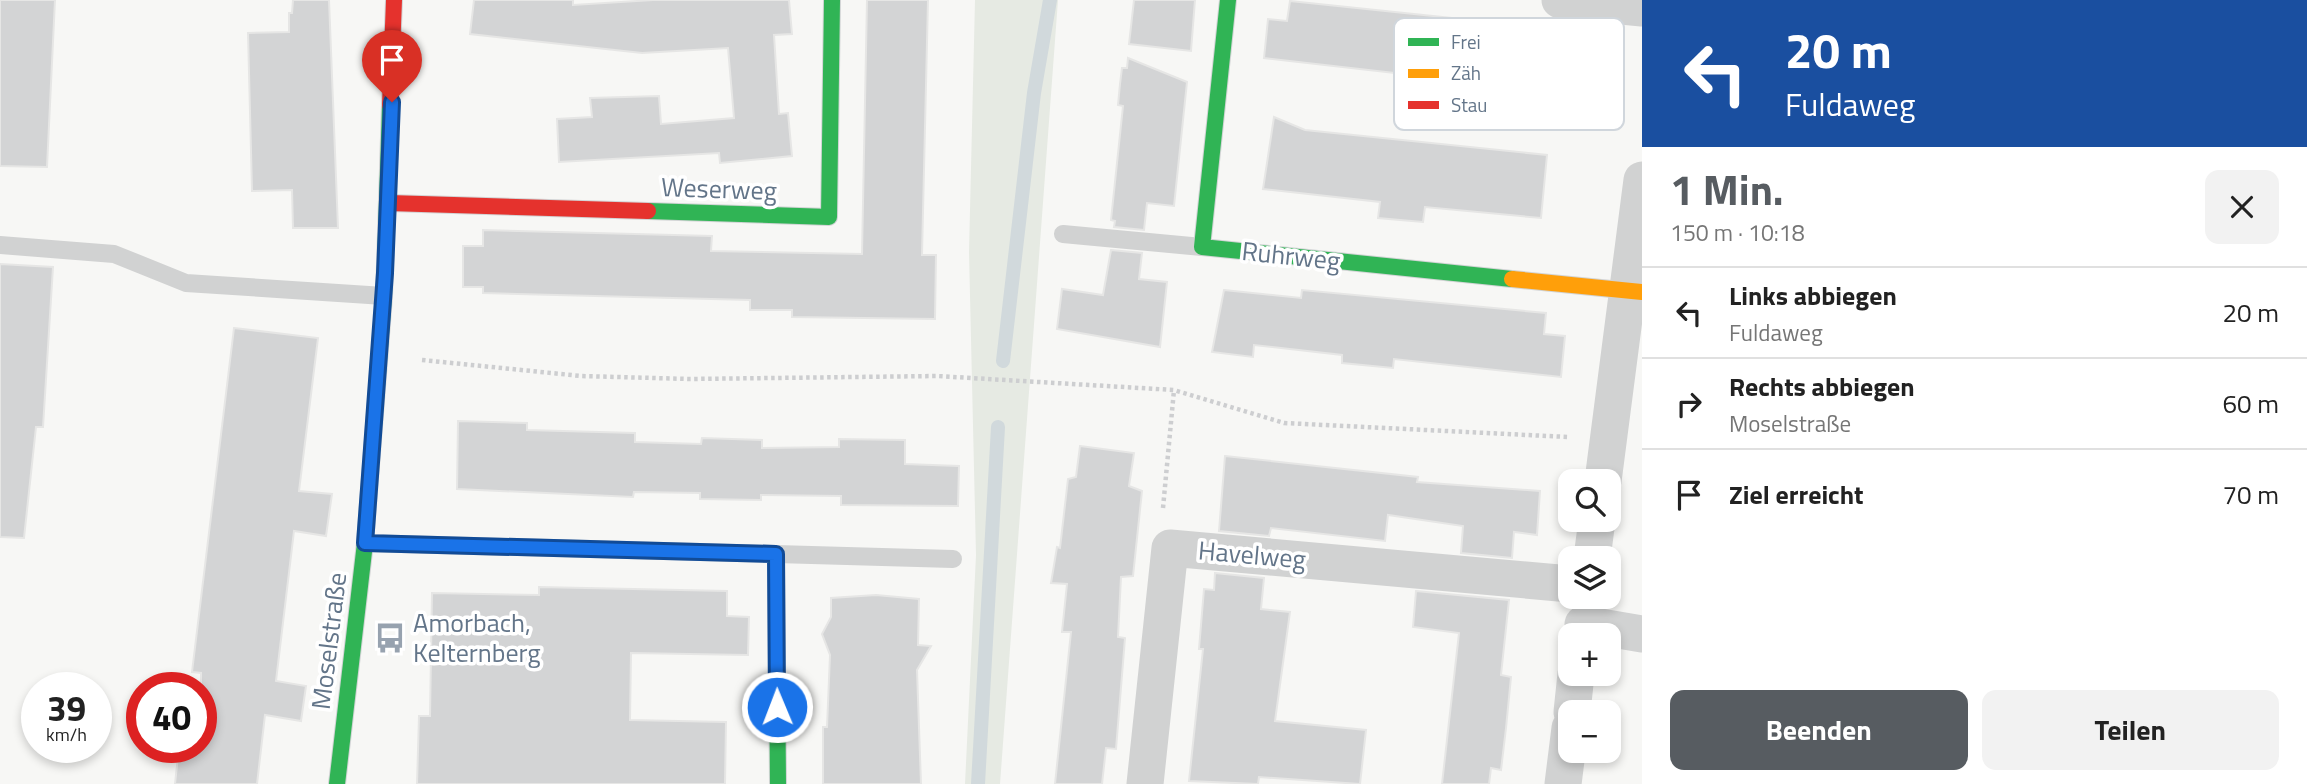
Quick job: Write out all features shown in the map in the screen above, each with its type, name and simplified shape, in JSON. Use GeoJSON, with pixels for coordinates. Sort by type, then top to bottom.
{"type":"FeatureCollection","features":[{"type":"Feature","properties":{"kind":"street","name":"Moselstraße"},"geometry":{"type":"LineString","coordinates":[[337,784],[365,543],[384,296],[394,0]]}},
{"type":"Feature","properties":{"kind":"street","name":"Weserweg"},"geometry":{"type":"LineString","coordinates":[[389,203],[829,217],[832,0]]}},
{"type":"Feature","properties":{"kind":"street"},"geometry":{"type":"LineString","coordinates":[[1202,247],[1227,0]]}},
{"type":"Feature","properties":{"kind":"street"},"geometry":{"type":"LineString","coordinates":[[1560,0],[1642,8]]}},
{"type":"Feature","properties":{"kind":"street"},"geometry":{"type":"LineString","coordinates":[[1605,469],[1635,291],[1642,180]]}},
{"type":"Feature","properties":{"kind":"street","name":"Ruhrweg"},"geometry":{"type":"LineString","coordinates":[[1202,247],[1635,291]]}},
{"type":"Feature","properties":{"kind":"street"},"geometry":{"type":"LineString","coordinates":[[365,543],[776,554],[778,784]]}},
{"type":"Feature","properties":{"kind":"street","name":"Havelweg"},"geometry":{"type":"LineString","coordinates":[[1144,784],[1170,548],[1558,583]]}},
{"type":"Feature","properties":{"kind":"street"},"geometry":{"type":"LineString","coordinates":[[1583,619],[1642,634]]}},
{"type":"Feature","properties":{"kind":"street"},"geometry":{"type":"LineString","coordinates":[[1563,784],[1566,763]]}},
{"type":"Feature","properties":{"kind":"lane"},"geometry":{"type":"LineString","coordinates":[[1063,234],[1202,247]]}},
{"type":"Feature","properties":{"kind":"lane"},"geometry":{"type":"LineString","coordinates":[[0,245],[114,254],[186,283],[384,296]]}},
{"type":"Feature","properties":{"kind":"lane"},"geometry":{"type":"LineString","coordinates":[[776,554],[953,559]]}},
{"type":"Feature","properties":{"kind":"path"},"geometry":{"type":"LineString","coordinates":[[379,355],[581,376],[690,379],[937,376],[1174,390],[1284,423],[1609,439]]}},
{"type":"Feature","properties":{"kind":"path"},"geometry":{"type":"LineString","coordinates":[[1170,548],[1161,533],[1174,390]]}},
{"type":"Feature","properties":{"kind":"shaded area"},"geometry":{"type":"Polygon","coordinates":[[[975,0],[1058,0],[1000,784],[965,784],[976,555],[969,252],[975,0]]]}},
{"type":"Feature","properties":{"kind":"building"},"geometry":{"type":"Polygon","coordinates":[[[0,0],[55,0],[47,167],[0,166],[0,0]]]}},
{"type":"Feature","properties":{"kind":"building"},"geometry":{"type":"Polygon","coordinates":[[[293,0],[329,0],[338,228],[293,228],[292,190],[252,191],[248,33],[289,32],[289,13],[292,13],[293,0]]]}},
{"type":"Feature","properties":{"kind":"building"},"geometry":{"type":"Polygon","coordinates":[[[474,0],[573,0],[573,5],[653,0],[789,0],[792,34],[774,35],[779,114],[788,113],[792,156],[720,163],[719,153],[559,162],[557,119],[592,117],[590,98],[659,96],[661,124],[734,118],[728,48],[642,53],[470,34],[474,0]]]}},
{"type":"Feature","properties":{"kind":"building"},"geometry":{"type":"Polygon","coordinates":[[[867,0],[928,0],[922,255],[936,255],[935,319],[792,317],[792,310],[750,310],[750,300],[483,293],[483,287],[463,287],[463,246],[483,246],[483,230],[712,236],[711,251],[862,254],[867,0]]]}},
{"type":"Feature","properties":{"kind":"building"},"geometry":{"type":"Polygon","coordinates":[[[1134,0],[1195,0],[1191,51],[1129,44],[1134,0]]]}},
{"type":"Feature","properties":{"kind":"building"},"geometry":{"type":"Polygon","coordinates":[[[1290,1],[1452,18],[1394,18],[1394,73],[1264,58],[1268,19],[1287,21],[1290,1]]]}},
{"type":"Feature","properties":{"kind":"building"},"geometry":{"type":"Polygon","coordinates":[[[1128,58],[1187,82],[1174,206],[1147,203],[1144,230],[1114,227],[1115,221],[1111,220],[1123,106],[1118,105],[1120,84],[1122,68],[1127,68],[1128,58]]]}},
{"type":"Feature","properties":{"kind":"building"},"geometry":{"type":"Polygon","coordinates":[[[1274,117],[1305,130],[1547,155],[1541,218],[1425,207],[1423,222],[1378,218],[1380,202],[1263,189],[1274,117]]]}},
{"type":"Feature","properties":{"kind":"building"},"geometry":{"type":"Polygon","coordinates":[[[1111,250],[1142,253],[1139,279],[1167,282],[1160,347],[1057,329],[1062,289],[1103,295],[1111,250]]]}},
{"type":"Feature","properties":{"kind":"building"},"geometry":{"type":"Polygon","coordinates":[[[0,264],[53,267],[43,427],[36,427],[24,538],[0,537],[0,264]]]}},
{"type":"Feature","properties":{"kind":"building"},"geometry":{"type":"Polygon","coordinates":[[[1224,290],[1301,298],[1302,290],[1546,313],[1544,334],[1565,336],[1561,377],[1394,359],[1393,368],[1342,363],[1342,355],[1254,345],[1253,357],[1212,352],[1224,290]]]}},
{"type":"Feature","properties":{"kind":"building"},"geometry":{"type":"Polygon","coordinates":[[[234,328],[318,338],[299,491],[332,494],[326,536],[294,531],[276,681],[306,686],[301,721],[265,715],[257,784],[175,784],[177,763],[217,763],[217,672],[192,672],[234,328]]]}},
{"type":"Feature","properties":{"kind":"building"},"geometry":{"type":"Polygon","coordinates":[[[458,421],[527,423],[527,430],[635,433],[635,442],[701,444],[702,438],[762,440],[762,448],[839,447],[839,439],[905,440],[905,464],[959,466],[958,506],[841,505],[841,496],[761,495],[761,500],[700,499],[700,493],[634,492],[633,497],[457,489],[458,421]]]}},
{"type":"Feature","properties":{"kind":"building"},"geometry":{"type":"Polygon","coordinates":[[[1080,446],[1134,453],[1129,486],[1142,491],[1133,576],[1121,577],[1118,637],[1125,638],[1116,749],[1106,748],[1102,784],[1055,784],[1071,632],[1062,632],[1067,584],[1051,583],[1057,547],[1060,548],[1068,479],[1076,477],[1080,446]]]}},
{"type":"Feature","properties":{"kind":"building"},"geometry":{"type":"Polygon","coordinates":[[[1225,456],[1418,477],[1417,482],[1540,491],[1537,535],[1514,532],[1512,558],[1461,553],[1463,526],[1388,515],[1385,541],[1271,528],[1269,536],[1219,531],[1225,456]]]}},
{"type":"Feature","properties":{"kind":"building"},"geometry":{"type":"Polygon","coordinates":[[[1215,573],[1264,578],[1261,609],[1290,612],[1275,721],[1366,730],[1360,784],[1259,777],[1258,784],[1189,781],[1203,649],[1199,649],[1204,589],[1214,590],[1215,573]]]}},
{"type":"Feature","properties":{"kind":"building"},"geometry":{"type":"Polygon","coordinates":[[[539,587],[727,591],[727,616],[749,617],[748,655],[631,653],[630,720],[726,722],[725,784],[417,784],[419,716],[430,716],[432,593],[539,595],[539,587]]]}},
{"type":"Feature","properties":{"kind":"building"},"geometry":{"type":"Polygon","coordinates":[[[1416,591],[1509,600],[1501,675],[1511,677],[1506,728],[1501,770],[1491,768],[1489,784],[1442,784],[1459,633],[1413,627],[1416,591]]]}},
{"type":"Feature","properties":{"kind":"building"},"geometry":{"type":"Polygon","coordinates":[[[876,595],[919,599],[918,645],[931,646],[917,670],[921,784],[823,784],[823,727],[827,727],[830,655],[822,634],[831,617],[831,598],[876,595]]]}},
{"type":"Feature","properties":{"kind":"waterway"},"geometry":{"type":"LineString","coordinates":[[1003,361],[1034,93],[1050,0]]}},
{"type":"Feature","properties":{"kind":"waterway"},"geometry":{"type":"LineString","coordinates":[[978,784],[998,427]]}},
{"type":"Feature","properties":{"kind":"traffic: fast"},"geometry":{"type":"LineString","coordinates":[[648,211],[829,217],[832,0]]}},
{"type":"Feature","properties":{"kind":"traffic: fast"},"geometry":{"type":"LineString","coordinates":[[1228,0],[1202,247],[1512,279]]}},
{"type":"Feature","properties":{"kind":"traffic: fast"},"geometry":{"type":"LineString","coordinates":[[337,784],[365,543],[384,296],[390,105]]}},
{"type":"Feature","properties":{"kind":"traffic: fast"},"geometry":{"type":"LineString","coordinates":[[365,543],[776,554],[778,784]]}},
{"type":"Feature","properties":{"kind":"traffic: slow"},"geometry":{"type":"LineString","coordinates":[[1512,279],[1642,292]]}},
{"type":"Feature","properties":{"kind":"traffic: jam"},"geometry":{"type":"LineString","coordinates":[[390,105],[394,0]]}},
{"type":"Feature","properties":{"kind":"traffic: jam"},"geometry":{"type":"LineString","coordinates":[[389,203],[648,211]]}},
{"type":"Feature","properties":{"kind":"place","name":"Amorbach, Kelternberg"},"geometry":{"type":"Point","coordinates":[390,638]}},
{"type":"Feature","properties":{"kind":"route"},"geometry":{"type":"LineString","coordinates":[[392,102],[385,273],[365,543],[776,554],[777,707]]}}]}
